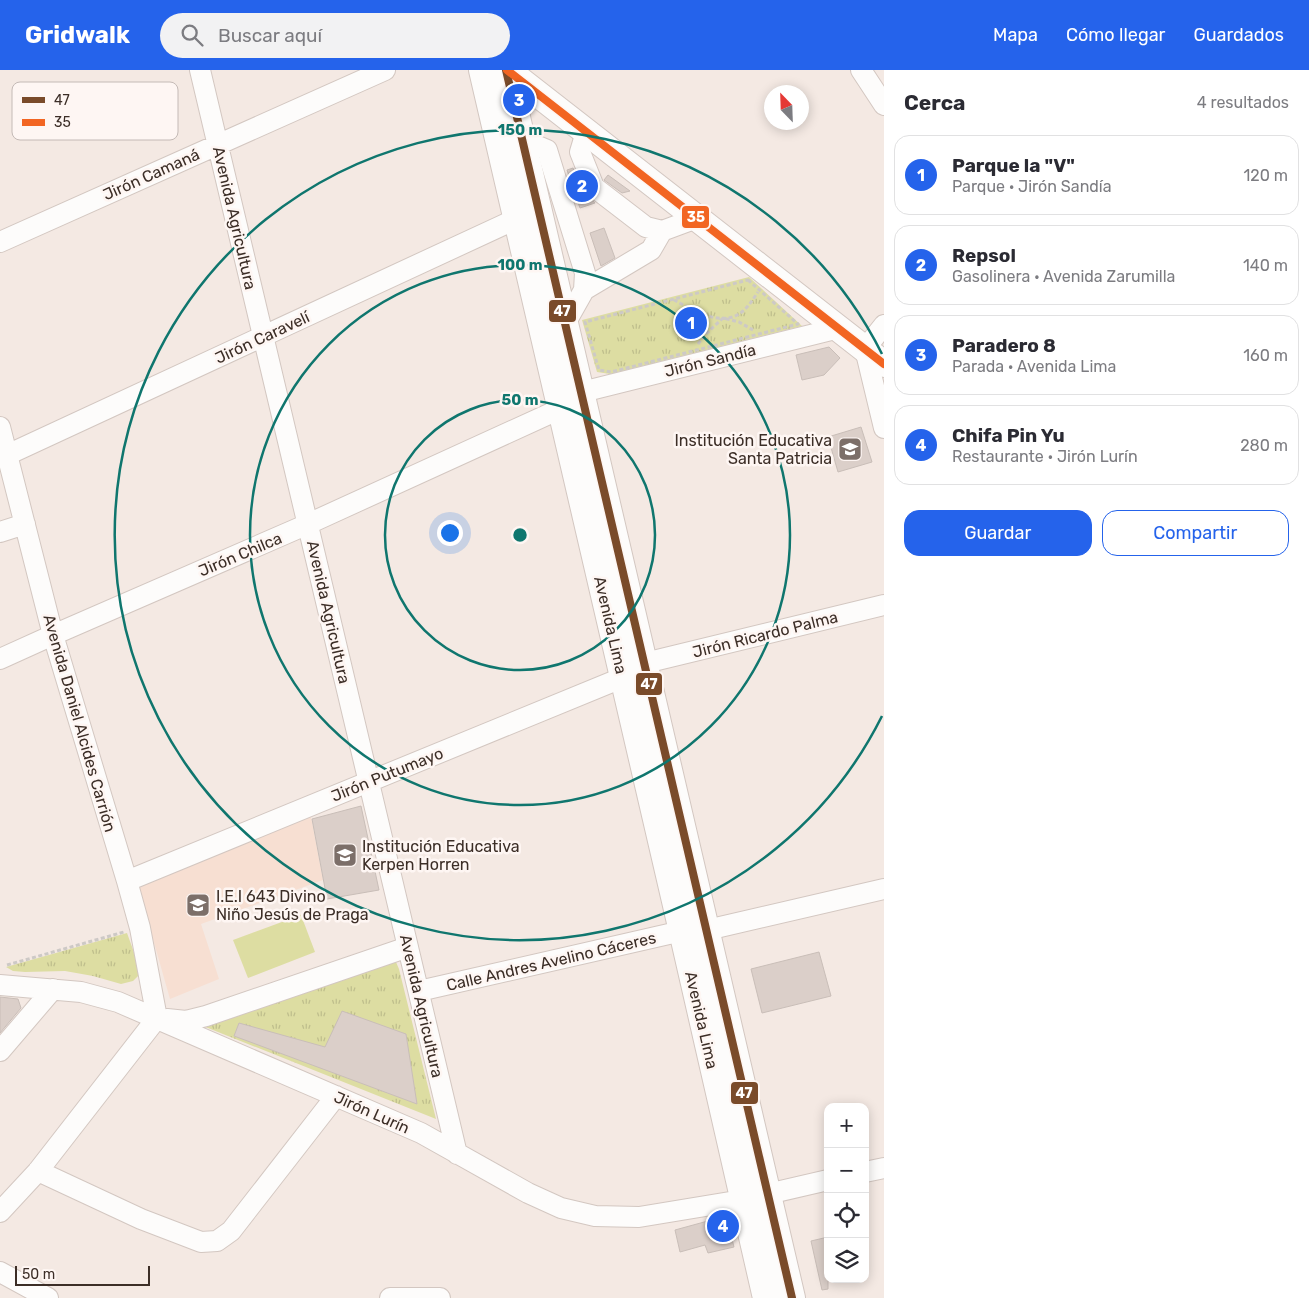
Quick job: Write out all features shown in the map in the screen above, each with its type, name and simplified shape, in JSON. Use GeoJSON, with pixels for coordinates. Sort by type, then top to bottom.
{"type":"FeatureCollection","features":[{"type":"Feature","properties":{"kind":"main road","name":"Avenida Lima"},"geometry":{"type":"LineString","coordinates":[[496,71],[523,140],[645,664],[695,931],[742,1200],[766,1298]]}},
{"type":"Feature","properties":{"kind":"main road","name":"Avenida Lima"},"geometry":{"type":"LineString","coordinates":[[496,71],[516,220],[624,677],[767,1194],[792,1298]]}},
{"type":"Feature","properties":{"kind":"main road"},"geometry":{"type":"LineString","coordinates":[[496,71],[583,142],[697,218],[874,356]]}},
{"type":"Feature","properties":{"kind":"street","name":"Avenida Agricultura"},"geometry":{"type":"LineString","coordinates":[[200,70],[457,1154]]}},
{"type":"Feature","properties":{"kind":"street","name":"Jirón Camaná"},"geometry":{"type":"LineString","coordinates":[[0,242],[385,70]]}},
{"type":"Feature","properties":{"kind":"street"},"geometry":{"type":"LineString","coordinates":[[861,70],[884,105]]}},
{"type":"Feature","properties":{"kind":"street"},"geometry":{"type":"LineString","coordinates":[[523,140],[547,150],[585,273],[584,290],[566,322]]}},
{"type":"Feature","properties":{"kind":"street"},"geometry":{"type":"LineString","coordinates":[[551,163],[583,142],[594,187],[646,227],[662,231],[697,218]]}},
{"type":"Feature","properties":{"kind":"street","name":"Jirón Caravelí"},"geometry":{"type":"LineString","coordinates":[[7,456],[516,220]]}},
{"type":"Feature","properties":{"kind":"street"},"geometry":{"type":"LineString","coordinates":[[584,290],[651,250],[662,231]]}},
{"type":"Feature","properties":{"kind":"street"},"geometry":{"type":"LineString","coordinates":[[884,325],[874,356],[884,428]]}},
{"type":"Feature","properties":{"kind":"street","name":"Jirón Sandía"},"geometry":{"type":"LineString","coordinates":[[582,392],[839,328]]}},
{"type":"Feature","properties":{"kind":"street","name":"Jirón Chilca"},"geometry":{"type":"LineString","coordinates":[[0,659],[308,524],[560,409]]}},
{"type":"Feature","properties":{"kind":"street","name":"Avenida Daniel Alcides Carrión"},"geometry":{"type":"LineString","coordinates":[[0,427],[52,635],[140,928],[157,1018]]}},
{"type":"Feature","properties":{"kind":"street"},"geometry":{"type":"LineString","coordinates":[[0,532],[24,524]]}},
{"type":"Feature","properties":{"kind":"street","name":"Jirón Ricardo Palma"},"geometry":{"type":"LineString","coordinates":[[645,664],[884,605]]}},
{"type":"Feature","properties":{"kind":"street","name":"Jirón Putumayo"},"geometry":{"type":"LineString","coordinates":[[127,882],[624,677],[645,664]]}},
{"type":"Feature","properties":{"kind":"street","name":"Calle Andres Avelino Cáceres"},"geometry":{"type":"LineString","coordinates":[[419,991],[884,889]]}},
{"type":"Feature","properties":{"kind":"street"},"geometry":{"type":"LineString","coordinates":[[0,1212],[38,1171],[157,1018],[186,1020],[206,1016],[408,947]]}},
{"type":"Feature","properties":{"kind":"street","name":"Jirón Lurín"},"geometry":{"type":"LineString","coordinates":[[4,978],[53,989],[81,992],[118,1002],[157,1018],[420,1133],[528,1194],[561,1208],[595,1216],[639,1217],[742,1200],[824,1181]]}},
{"type":"Feature","properties":{"kind":"street"},"geometry":{"type":"LineString","coordinates":[[0,1051],[53,989]]}},
{"type":"Feature","properties":{"kind":"street"},"geometry":{"type":"LineString","coordinates":[[38,1171],[150,1222],[201,1242],[217,1241],[231,1231],[336,1096]]}},
{"type":"Feature","properties":{"kind":"street"},"geometry":{"type":"LineString","coordinates":[[869,1171],[884,1168]]}},
{"type":"Feature","properties":{"kind":"street"},"geometry":{"type":"LineString","coordinates":[[0,1272],[48,1298]]}},
{"type":"Feature","properties":{"kind":"street"},"geometry":{"type":"LineString","coordinates":[[390,1298],[440,1298]]}},
{"type":"Feature","properties":{"kind":"path"},"geometry":{"type":"LineString","coordinates":[[748,280],[798,324],[611,372],[599,370],[585,322],[673,299],[748,280]]}},
{"type":"Feature","properties":{"kind":"path"},"geometry":{"type":"LineString","coordinates":[[694,351],[707,333],[723,318],[737,316],[760,290]]}},
{"type":"Feature","properties":{"kind":"path"},"geometry":{"type":"LineString","coordinates":[[673,299],[708,316],[739,322],[758,334]]}},
{"type":"Feature","properties":{"kind":"path"},"geometry":{"type":"LineString","coordinates":[[4,978],[2,967],[140,928]]}},
{"type":"Feature","properties":{"kind":"shaded area","name":"I.E.I 643 Divino Niño Jesús de Praga"},"geometry":{"type":"Polygon","coordinates":[[[311,817],[323,880],[201,924],[219,979],[170,999],[138,886],[311,817]]]}},
{"type":"Feature","properties":{"kind":"green space"},"geometry":{"type":"Polygon","coordinates":[[[749,277],[802,326],[610,374],[597,372],[582,320],[749,277]]]}},
{"type":"Feature","properties":{"kind":"green space"},"geometry":{"type":"Polygon","coordinates":[[[301,915],[315,952],[248,978],[233,940],[301,915]]]}},
{"type":"Feature","properties":{"kind":"green space"},"geometry":{"type":"Polygon","coordinates":[[[127,933],[140,969],[139,975],[133,981],[121,984],[65,971],[25,972],[13,971],[6,967],[127,933]]]}},
{"type":"Feature","properties":{"kind":"green space"},"geometry":{"type":"Polygon","coordinates":[[[396,962],[436,1119],[198,1024],[396,962]]]}},
{"type":"Feature","properties":{"kind":"building"},"geometry":{"type":"Polygon","coordinates":[[[573,168],[583,192],[595,203],[580,208],[567,170],[573,168]]]}},
{"type":"Feature","properties":{"kind":"building"},"geometry":{"type":"Polygon","coordinates":[[[608,175],[630,191],[622,193],[604,180],[608,175]]]}},
{"type":"Feature","properties":{"kind":"building"},"geometry":{"type":"Polygon","coordinates":[[[604,228],[615,258],[601,266],[590,233],[604,228]]]}},
{"type":"Feature","properties":{"kind":"building"},"geometry":{"type":"Polygon","coordinates":[[[829,347],[840,358],[824,375],[802,380],[796,355],[829,347]]]}},
{"type":"Feature","properties":{"kind":"building","name":"Institución Educativa Santa Patricia"},"geometry":{"type":"Polygon","coordinates":[[[861,427],[872,462],[838,472],[828,437],[861,427]]]}},
{"type":"Feature","properties":{"kind":"building","name":"Institución Educativa Kerpen Horren"},"geometry":{"type":"Polygon","coordinates":[[[361,806],[379,890],[327,899],[312,819],[361,806]]]}},
{"type":"Feature","properties":{"kind":"building"},"geometry":{"type":"Polygon","coordinates":[[[819,952],[831,996],[762,1013],[751,969],[819,952]]]}},
{"type":"Feature","properties":{"kind":"building"},"geometry":{"type":"Polygon","coordinates":[[[0,997],[18,999],[21,1008],[0,1033],[0,997]]]}},
{"type":"Feature","properties":{"kind":"building"},"geometry":{"type":"Polygon","coordinates":[[[342,1011],[406,1034],[417,1104],[234,1036],[239,1023],[325,1047],[342,1011]]]}},
{"type":"Feature","properties":{"kind":"building"},"geometry":{"type":"Polygon","coordinates":[[[726,1216],[734,1247],[708,1253],[705,1245],[680,1252],[675,1230],[726,1216]]]}},
{"type":"Feature","properties":{"kind":"building"},"geometry":{"type":"Polygon","coordinates":[[[824,1238],[824,1283],[828,1283],[828,1289],[822,1290],[811,1241],[824,1238]]]}},
{"type":"Feature","properties":{"kind":"transit line","name":"47"},"geometry":{"type":"LineString","coordinates":[[506,70],[792,1298]]}},
{"type":"Feature","properties":{"kind":"transit line","name":"35"},"geometry":{"type":"LineString","coordinates":[[507,70],[884,364]]}},
{"type":"Feature","properties":{"kind":"place","name":"Paradero 8"},"geometry":{"type":"Point","coordinates":[519,100]}},
{"type":"Feature","properties":{"kind":"place","name":"Repsol"},"geometry":{"type":"Point","coordinates":[582,186]}},
{"type":"Feature","properties":{"kind":"place","name":"Parque la \"V\""},"geometry":{"type":"Point","coordinates":[691,323]}},
{"type":"Feature","properties":{"kind":"place","name":"Institución Educativa Santa Patricia"},"geometry":{"type":"Point","coordinates":[850,449]}},
{"type":"Feature","properties":{"kind":"place","name":"Institución Educativa Kerpen Horren"},"geometry":{"type":"Point","coordinates":[345,855]}},
{"type":"Feature","properties":{"kind":"place","name":"I.E.I 643 Divino Niño Jesús de Praga"},"geometry":{"type":"Point","coordinates":[198,905]}},
{"type":"Feature","properties":{"kind":"place","name":"Chifa Pin Yu"},"geometry":{"type":"Point","coordinates":[723,1226]}}]}
